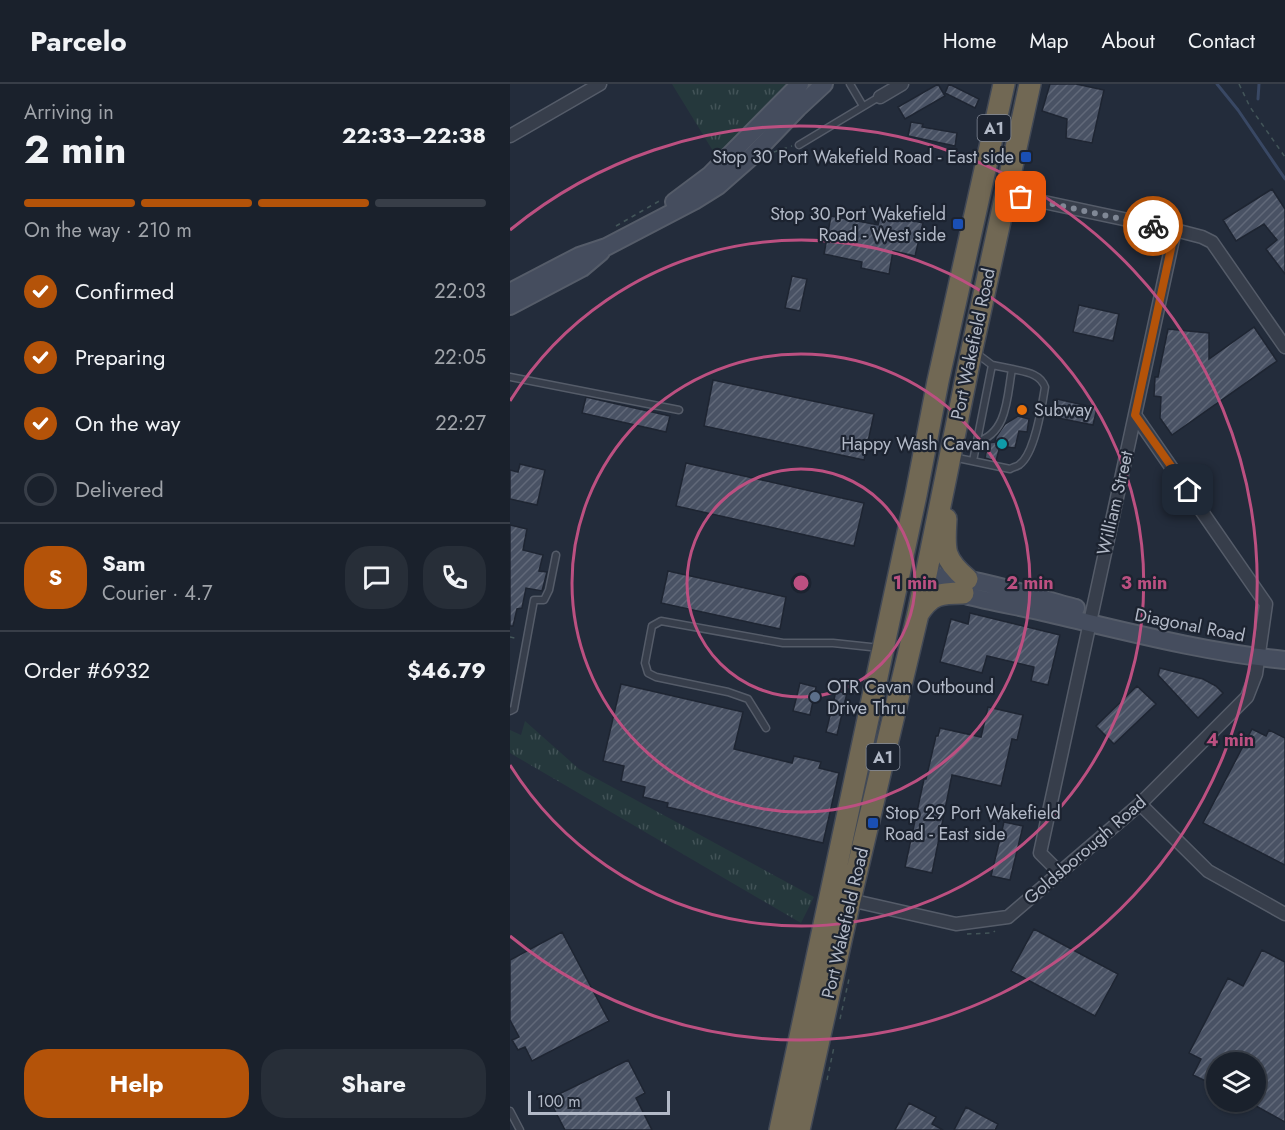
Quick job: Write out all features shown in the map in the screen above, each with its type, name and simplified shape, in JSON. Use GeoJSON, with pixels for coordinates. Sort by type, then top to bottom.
{"type":"FeatureCollection","features":[{"type":"Feature","properties":{"kind":"highway","name":"Port Wakefield Road"},"geometry":{"type":"LineString","coordinates":[[780,1130],[916,495],[948,332],[1004,84]]}},
{"type":"Feature","properties":{"kind":"highway","name":"Port Wakefield Road"},"geometry":{"type":"LineString","coordinates":[[799,1130],[850,900],[918,614],[981,307],[1030,84]]}},
{"type":"Feature","properties":{"kind":"highway"},"geometry":{"type":"LineString","coordinates":[[973,219],[994,194],[1006,194]]}},
{"type":"Feature","properties":{"kind":"highway"},"geometry":{"type":"LineString","coordinates":[[948,332],[961,336],[966,335],[981,307]]}},
{"type":"Feature","properties":{"kind":"highway"},"geometry":{"type":"LineString","coordinates":[[918,614],[925,602],[939,594],[965,586],[950,564],[946,547],[950,456]]}},
{"type":"Feature","properties":{"kind":"highway"},"geometry":{"type":"LineString","coordinates":[[866,732],[896,650],[907,595],[914,585],[925,578],[917,564],[916,495]]}},
{"type":"Feature","properties":{"kind":"highway"},"geometry":{"type":"LineString","coordinates":[[786,1096],[809,1055],[816,1054]]}},
{"type":"Feature","properties":{"kind":"street"},"geometry":{"type":"LineString","coordinates":[[510,136],[600,84]]}},
{"type":"Feature","properties":{"kind":"street"},"geometry":{"type":"LineString","coordinates":[[654,221],[710,175],[800,84]]}},
{"type":"Feature","properties":{"kind":"street"},"geometry":{"type":"LineString","coordinates":[[510,292],[607,239],[654,221],[718,186],[752,157],[824,84]]}},
{"type":"Feature","properties":{"kind":"street"},"geometry":{"type":"LineString","coordinates":[[880,96],[902,84]]}},
{"type":"Feature","properties":{"kind":"street"},"geometry":{"type":"LineString","coordinates":[[1006,194],[1175,230],[1212,242],[1285,347]]}},
{"type":"Feature","properties":{"kind":"street","name":"William Street"},"geometry":{"type":"LineString","coordinates":[[1060,873],[1040,853],[1089,617],[1175,230]]}},
{"type":"Feature","properties":{"kind":"street"},"geometry":{"type":"LineString","coordinates":[[510,306],[582,268],[607,239]]}},
{"type":"Feature","properties":{"kind":"street","name":"Goldsborough Road"},"geometry":{"type":"LineString","coordinates":[[850,900],[956,924],[1008,917],[1140,804],[1247,697],[1256,674],[1266,604],[1135,415]]}},
{"type":"Feature","properties":{"kind":"street","name":"Diagonal Road"},"geometry":{"type":"LineString","coordinates":[[925,578],[932,583],[965,586],[1089,617],[1184,635],[1285,660]]}},
{"type":"Feature","properties":{"kind":"street","name":"Diagonal Road"},"geometry":{"type":"LineString","coordinates":[[1258,653],[1285,650]]}},
{"type":"Feature","properties":{"kind":"street"},"geometry":{"type":"LineString","coordinates":[[1140,804],[1208,871],[1285,914]]}},
{"type":"Feature","properties":{"kind":"lane"},"geometry":{"type":"LineString","coordinates":[[850,84],[863,106]]}},
{"type":"Feature","properties":{"kind":"lane"},"geometry":{"type":"LineString","coordinates":[[799,145],[880,96]]}},
{"type":"Feature","properties":{"kind":"lane"},"geometry":{"type":"LineString","coordinates":[[950,456],[1010,469],[1018,466],[1031,447],[1044,384],[1034,375],[992,365],[972,350]]}},
{"type":"Feature","properties":{"kind":"lane"},"geometry":{"type":"LineString","coordinates":[[973,460],[992,365]]}},
{"type":"Feature","properties":{"kind":"lane"},"geometry":{"type":"LineString","coordinates":[[976,442],[992,434],[1002,422],[1012,369]]}},
{"type":"Feature","properties":{"kind":"lane"},"geometry":{"type":"LineString","coordinates":[[510,377],[679,410]]}},
{"type":"Feature","properties":{"kind":"lane"},"geometry":{"type":"LineString","coordinates":[[510,711],[514,709],[534,600],[544,600],[547,595],[556,555]]}},
{"type":"Feature","properties":{"kind":"lane"},"geometry":{"type":"LineString","coordinates":[[766,728],[748,699],[728,692],[656,677],[648,673],[645,663],[652,626],[661,621],[783,643],[833,643],[883,649]]}},
{"type":"Feature","properties":{"kind":"lane"},"geometry":{"type":"LineString","coordinates":[[510,1111],[520,1130]]}},
{"type":"Feature","properties":{"kind":"path"},"geometry":{"type":"LineString","coordinates":[[1239,84],[1250,107],[1285,157]]}},
{"type":"Feature","properties":{"kind":"path"},"geometry":{"type":"LineString","coordinates":[[771,153],[799,145]]}},
{"type":"Feature","properties":{"kind":"path"},"geometry":{"type":"LineString","coordinates":[[607,239],[667,196]]}},
{"type":"Feature","properties":{"kind":"path"},"geometry":{"type":"LineString","coordinates":[[962,934],[992,933],[1008,917]]}},
{"type":"Feature","properties":{"kind":"path"},"geometry":{"type":"LineString","coordinates":[[840,1021],[850,975]]}},
{"type":"Feature","properties":{"kind":"path"},"geometry":{"type":"LineString","coordinates":[[827,1079],[836,1039]]}},
{"type":"Feature","properties":{"kind":"green space"},"geometry":{"type":"Polygon","coordinates":[[[672,84],[800,84],[721,164],[672,84]]]}},
{"type":"Feature","properties":{"kind":"green space"},"geometry":{"type":"Polygon","coordinates":[[[525,721],[579,769],[814,897],[801,923],[510,753],[510,730],[521,735],[525,721]]]}},
{"type":"Feature","properties":{"kind":"building"},"geometry":{"type":"Polygon","coordinates":[[[938,84],[945,96],[905,119],[898,107],[938,84]]]}},
{"type":"Feature","properties":{"kind":"building"},"geometry":{"type":"Polygon","coordinates":[[[949,84],[979,99],[975,108],[945,93],[949,84]]]}},
{"type":"Feature","properties":{"kind":"building"},"geometry":{"type":"Polygon","coordinates":[[[1050,84],[1076,84],[1104,90],[1092,143],[1066,138],[1067,119],[1042,111],[1050,84]]]}},
{"type":"Feature","properties":{"kind":"building"},"geometry":{"type":"Polygon","coordinates":[[[911,122],[923,124],[922,127],[957,133],[955,146],[908,136],[911,122]]]}},
{"type":"Feature","properties":{"kind":"building"},"geometry":{"type":"Polygon","coordinates":[[[1272,189],[1285,209],[1285,274],[1266,249],[1277,240],[1264,224],[1236,241],[1223,220],[1272,189]]]}},
{"type":"Feature","properties":{"kind":"building"},"geometry":{"type":"Polygon","coordinates":[[[881,213],[923,223],[915,256],[893,251],[889,274],[861,268],[862,262],[824,254],[831,216],[878,225],[881,213]]]}},
{"type":"Feature","properties":{"kind":"building"},"geometry":{"type":"Polygon","coordinates":[[[792,276],[807,279],[800,311],[785,308],[792,276]]]}},
{"type":"Feature","properties":{"kind":"building"},"geometry":{"type":"Polygon","coordinates":[[[1079,305],[1119,314],[1113,341],[1073,332],[1079,305]]]}},
{"type":"Feature","properties":{"kind":"building"},"geometry":{"type":"Polygon","coordinates":[[[1254,327],[1277,361],[1172,435],[1160,418],[1161,397],[1154,396],[1155,377],[1158,377],[1168,329],[1209,333],[1209,359],[1254,327]]]}},
{"type":"Feature","properties":{"kind":"building"},"geometry":{"type":"Polygon","coordinates":[[[713,380],[874,414],[864,460],[704,426],[713,380]]]}},
{"type":"Feature","properties":{"kind":"building"},"geometry":{"type":"Polygon","coordinates":[[[586,397],[670,416],[666,432],[582,413],[586,397]]]}},
{"type":"Feature","properties":{"kind":"building"},"geometry":{"type":"Polygon","coordinates":[[[1057,399],[1097,408],[1093,425],[1053,417],[1057,399]]]}},
{"type":"Feature","properties":{"kind":"building","name":"Happy Wash Cavan"},"geometry":{"type":"Polygon","coordinates":[[[1018,416],[1029,419],[1027,432],[1019,431],[1015,448],[1000,446],[996,461],[985,458],[988,443],[995,442],[1005,424],[1018,416]]]}},
{"type":"Feature","properties":{"kind":"building"},"geometry":{"type":"Polygon","coordinates":[[[686,463],[864,503],[854,546],[676,506],[686,463]]]}},
{"type":"Feature","properties":{"kind":"building"},"geometry":{"type":"Polygon","coordinates":[[[520,464],[545,470],[537,505],[510,499],[510,470],[518,472],[520,464]]]}},
{"type":"Feature","properties":{"kind":"building"},"geometry":{"type":"Polygon","coordinates":[[[510,525],[527,529],[523,550],[543,555],[539,571],[547,572],[542,591],[526,588],[522,608],[517,609],[513,626],[510,626],[510,525]]]}},
{"type":"Feature","properties":{"kind":"building"},"geometry":{"type":"Polygon","coordinates":[[[668,571],[786,597],[780,629],[661,603],[668,571]]]}},
{"type":"Feature","properties":{"kind":"building"},"geometry":{"type":"Polygon","coordinates":[[[970,613],[1060,635],[1048,685],[1031,681],[1034,667],[987,656],[982,673],[940,662],[951,619],[968,624],[970,613]]]}},
{"type":"Feature","properties":{"kind":"building"},"geometry":{"type":"Polygon","coordinates":[[[1160,668],[1203,679],[1223,693],[1198,718],[1158,675],[1160,668]]]}},
{"type":"Feature","properties":{"kind":"building"},"geometry":{"type":"Polygon","coordinates":[[[800,683],[816,687],[810,715],[793,711],[800,683]]]}},
{"type":"Feature","properties":{"kind":"building"},"geometry":{"type":"Polygon","coordinates":[[[621,684],[743,712],[734,749],[792,763],[794,756],[821,762],[819,768],[839,773],[823,843],[667,807],[668,803],[643,797],[645,787],[621,781],[624,766],[603,761],[621,684]]]}},
{"type":"Feature","properties":{"kind":"building"},"geometry":{"type":"Polygon","coordinates":[[[1137,686],[1156,704],[1114,744],[1096,726],[1137,686]]]}},
{"type":"Feature","properties":{"kind":"building"},"geometry":{"type":"Polygon","coordinates":[[[836,691],[847,693],[837,735],[826,732],[836,691]]]}},
{"type":"Feature","properties":{"kind":"building"},"geometry":{"type":"Polygon","coordinates":[[[988,707],[1023,715],[1017,740],[1012,739],[1001,786],[952,775],[932,873],[905,867],[924,779],[926,779],[940,728],[981,737],[988,707]]]}},
{"type":"Feature","properties":{"kind":"building"},"geometry":{"type":"Polygon","coordinates":[[[1252,729],[1266,736],[1269,730],[1285,738],[1285,865],[1203,823],[1252,729]]]}},
{"type":"Feature","properties":{"kind":"building"},"geometry":{"type":"Polygon","coordinates":[[[1004,822],[1023,826],[1010,880],[991,876],[1004,822]]]}},
{"type":"Feature","properties":{"kind":"building"},"geometry":{"type":"Polygon","coordinates":[[[1034,929],[1118,974],[1095,1016],[1011,971],[1034,929]]]}},
{"type":"Feature","properties":{"kind":"building"},"geometry":{"type":"Polygon","coordinates":[[[562,932],[609,1021],[532,1061],[525,1047],[518,1050],[512,1040],[519,1037],[510,1020],[510,960],[562,932]]]}},
{"type":"Feature","properties":{"kind":"building"},"geometry":{"type":"Polygon","coordinates":[[[1262,950],[1285,962],[1285,1122],[1266,1112],[1266,1052],[1206,1052],[1206,1081],[1193,1075],[1201,1059],[1189,1053],[1228,978],[1243,986],[1262,950]]]}},
{"type":"Feature","properties":{"kind":"building"},"geometry":{"type":"Polygon","coordinates":[[[628,1060],[645,1093],[636,1098],[652,1130],[565,1130],[549,1099],[628,1060]]]}},
{"type":"Feature","properties":{"kind":"building"},"geometry":{"type":"Polygon","coordinates":[[[909,1103],[936,1117],[932,1124],[943,1130],[895,1130],[909,1103]]]}},
{"type":"Feature","properties":{"kind":"building"},"geometry":{"type":"Polygon","coordinates":[[[966,1107],[998,1124],[995,1130],[954,1130],[966,1107]]]}},
{"type":"Feature","properties":{"kind":"waterway"},"geometry":{"type":"LineString","coordinates":[[1217,84],[1238,110],[1285,179]]}},
{"type":"Feature","properties":{"kind":"waterway"},"geometry":{"type":"LineString","coordinates":[[1258,99],[1259,84]]}},
{"type":"Feature","properties":{"kind":"way so far"},"geometry":{"type":"LineString","coordinates":[[1021,197],[1153,226]]}},
{"type":"Feature","properties":{"kind":"place","name":"Stop 30 Port Wakefield Road - East side"},"geometry":{"type":"Point","coordinates":[1026,157]}},
{"type":"Feature","properties":{"kind":"place","name":"Stop 30 Port Wakefield Road - West side"},"geometry":{"type":"Point","coordinates":[958,224]}},
{"type":"Feature","properties":{"kind":"place","name":"Subway"},"geometry":{"type":"Point","coordinates":[1022,410]}},
{"type":"Feature","properties":{"kind":"place","name":"Happy Wash Cavan"},"geometry":{"type":"Point","coordinates":[1002,444]}},
{"type":"Feature","properties":{"kind":"place","name":"OTR Cavan Outbound Drive Thru"},"geometry":{"type":"Point","coordinates":[815,697]}},
{"type":"Feature","properties":{"kind":"place","name":"Stop 29 Port Wakefield Road - East side"},"geometry":{"type":"Point","coordinates":[873,823]}},
{"type":"Feature","properties":{"kind":"route"},"geometry":{"type":"LineString","coordinates":[[1153,226],[1175,230],[1135,415],[1188,490]]}}]}
